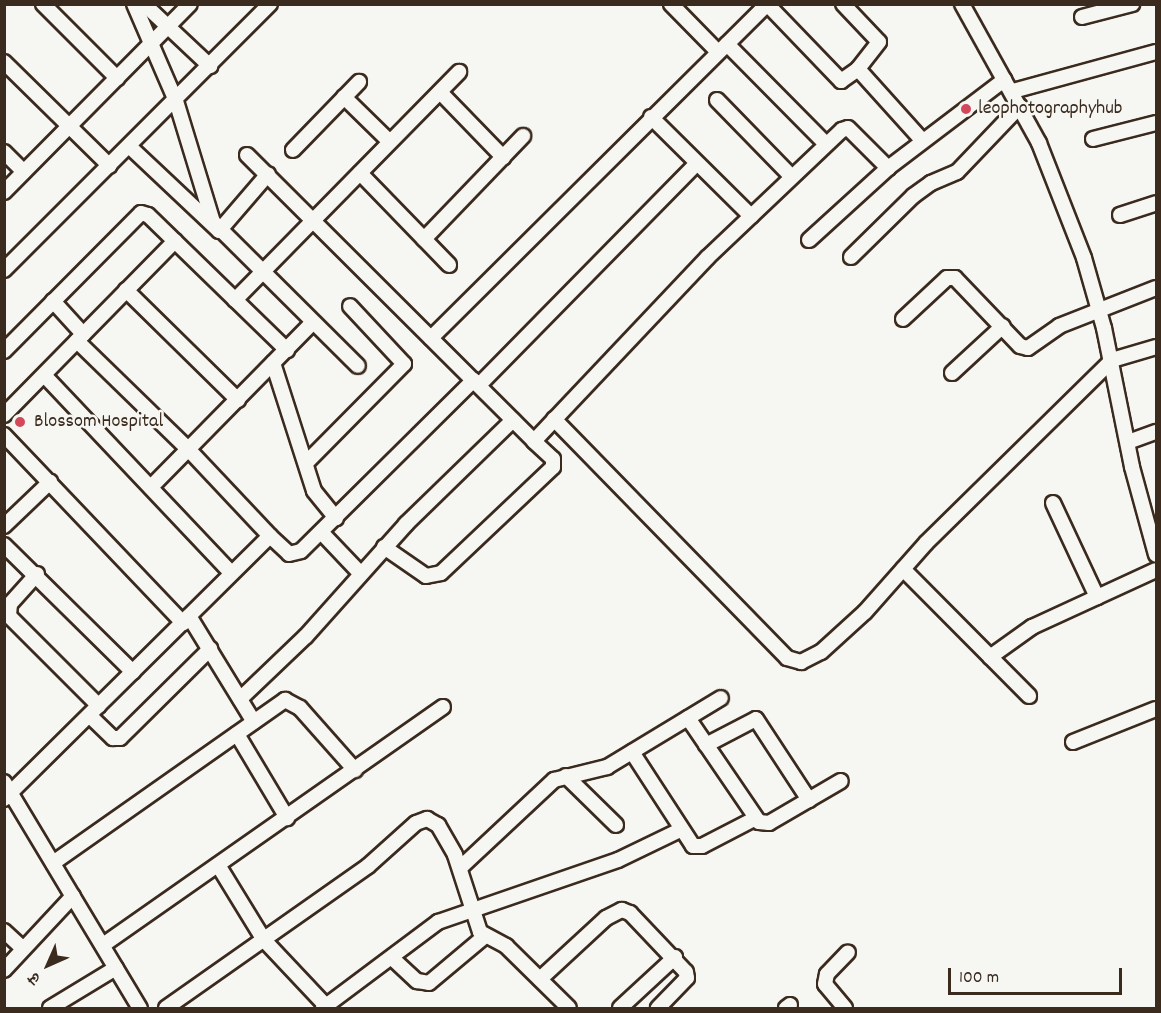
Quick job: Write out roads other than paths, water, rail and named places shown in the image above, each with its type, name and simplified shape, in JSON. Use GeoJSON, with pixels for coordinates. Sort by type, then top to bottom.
{"type":"FeatureCollection","features":[{"type":"Feature","properties":{"kind":"street"},"geometry":{"type":"LineString","coordinates":[[43,4],[117,78]]}},
{"type":"Feature","properties":{"kind":"street"},"geometry":{"type":"LineString","coordinates":[[134,4],[153,43],[176,101],[219,231]]}},
{"type":"Feature","properties":{"kind":"street"},"geometry":{"type":"LineString","coordinates":[[144,4],[210,66]]}},
{"type":"Feature","properties":{"kind":"street"},"geometry":{"type":"LineString","coordinates":[[4,192],[190,4]]}},
{"type":"Feature","properties":{"kind":"street"},"geometry":{"type":"LineString","coordinates":[[4,270],[176,101],[270,4]]}},
{"type":"Feature","properties":{"kind":"street"},"geometry":{"type":"LineString","coordinates":[[671,4],[826,144]]}},
{"type":"Feature","properties":{"kind":"street"},"geometry":{"type":"LineString","coordinates":[[431,338],[767,4],[837,78],[843,81],[858,69],[879,42],[843,4]]}},
{"type":"Feature","properties":{"kind":"street"},"geometry":{"type":"LineString","coordinates":[[1082,17],[1132,4]]}},
{"type":"Feature","properties":{"kind":"street"},"geometry":{"type":"LineString","coordinates":[[969,7],[1020,105],[1084,258],[1112,360],[1128,442],[1156,555]]}},
{"type":"Feature","properties":{"kind":"street"},"geometry":{"type":"LineString","coordinates":[[809,240],[922,140],[1008,85],[1156,52]]}},
{"type":"Feature","properties":{"kind":"street"},"geometry":{"type":"LineString","coordinates":[[4,62],[110,166]]}},
{"type":"Feature","properties":{"kind":"street"},"geometry":{"type":"LineString","coordinates":[[858,69],[922,140]]}},
{"type":"Feature","properties":{"kind":"street"},"geometry":{"type":"LineString","coordinates":[[235,300],[459,72]]}},
{"type":"Feature","properties":{"kind":"street"},"geometry":{"type":"LineString","coordinates":[[293,150],[359,82]]}},
{"type":"Feature","properties":{"kind":"street"},"geometry":{"type":"LineString","coordinates":[[440,92],[503,157]]}},
{"type":"Feature","properties":{"kind":"street"},"geometry":{"type":"LineString","coordinates":[[344,97],[390,142]]}},
{"type":"Feature","properties":{"kind":"street"},"geometry":{"type":"LineString","coordinates":[[717,100],[792,177]]}},
{"type":"Feature","properties":{"kind":"street"},"geometry":{"type":"LineString","coordinates":[[851,257],[913,196],[931,183],[957,172],[1020,105]]}},
{"type":"Feature","properties":{"kind":"street"},"geometry":{"type":"LineString","coordinates":[[651,117],[751,216]]}},
{"type":"Feature","properties":{"kind":"street"},"geometry":{"type":"LineString","coordinates":[[1093,139],[1156,123]]}},
{"type":"Feature","properties":{"kind":"street"},"geometry":{"type":"LineString","coordinates":[[534,441],[751,216],[826,144],[848,128],[888,168]]}},
{"type":"Feature","properties":{"kind":"street"},"geometry":{"type":"LineString","coordinates":[[424,239],[524,136]]}},
{"type":"Feature","properties":{"kind":"street"},"geometry":{"type":"LineString","coordinates":[[130,147],[262,271],[358,366]]}},
{"type":"Feature","properties":{"kind":"street"},"geometry":{"type":"LineString","coordinates":[[4,152],[24,172]]}},
{"type":"Feature","properties":{"kind":"street"},"geometry":{"type":"LineString","coordinates":[[247,154],[553,459],[553,467],[441,573],[426,576],[384,547]]}},
{"type":"Feature","properties":{"kind":"street"},"geometry":{"type":"LineString","coordinates":[[53,301],[80,338],[282,550],[296,555],[477,383],[696,164]]}},
{"type":"Feature","properties":{"kind":"street"},"geometry":{"type":"LineString","coordinates":[[360,173],[449,265]]}},
{"type":"Feature","properties":{"kind":"street"},"geometry":{"type":"LineString","coordinates":[[219,231],[268,174]]}},
{"type":"Feature","properties":{"kind":"street"},"geometry":{"type":"LineString","coordinates":[[1120,215],[1156,203]]}},
{"type":"Feature","properties":{"kind":"street"},"geometry":{"type":"LineString","coordinates":[[4,351],[141,213],[175,241],[287,350]]}},
{"type":"Feature","properties":{"kind":"street"},"geometry":{"type":"LineString","coordinates":[[4,415],[175,241]]}},
{"type":"Feature","properties":{"kind":"street"},"geometry":{"type":"LineString","coordinates":[[903,319],[952,277],[1020,346],[1028,348],[1059,326],[1156,288]]}},
{"type":"Feature","properties":{"kind":"street"},"geometry":{"type":"LineString","coordinates":[[126,290],[238,400]]}},
{"type":"Feature","properties":{"kind":"street"},"geometry":{"type":"LineString","coordinates":[[307,462],[404,364],[350,306]]}},
{"type":"Feature","properties":{"kind":"street"},"geometry":{"type":"LineString","coordinates":[[151,487],[313,322]]}},
{"type":"Feature","properties":{"kind":"street"},"geometry":{"type":"LineString","coordinates":[[952,373],[1003,327]]}},
{"type":"Feature","properties":{"kind":"street"},"geometry":{"type":"LineString","coordinates":[[554,419],[791,661],[801,662],[821,652],[875,601],[903,568],[1112,360],[1156,347]]}},
{"type":"Feature","properties":{"kind":"street"},"geometry":{"type":"LineString","coordinates":[[273,363],[316,494],[336,518]]}},
{"type":"Feature","properties":{"kind":"street"},"geometry":{"type":"LineString","coordinates":[[44,375],[231,573]]}},
{"type":"Feature","properties":{"kind":"street"},"geometry":{"type":"LineString","coordinates":[[240,699],[306,636],[359,572],[513,420]]}},
{"type":"Feature","properties":{"kind":"street"},"geometry":{"type":"LineString","coordinates":[[1128,442],[1156,432]]}},
{"type":"Feature","properties":{"kind":"street"},"geometry":{"type":"LineString","coordinates":[[4,435],[186,619],[210,649],[254,722]]}},
{"type":"Feature","properties":{"kind":"street"},"geometry":{"type":"LineString","coordinates":[[4,526],[50,482]]}},
{"type":"Feature","properties":{"kind":"street"},"geometry":{"type":"LineString","coordinates":[[1053,503],[1097,597]]}},
{"type":"Feature","properties":{"kind":"street"},"geometry":{"type":"LineString","coordinates":[[322,532],[359,572]]}},
{"type":"Feature","properties":{"kind":"street"},"geometry":{"type":"LineString","coordinates":[[140,1008],[7,791],[94,711],[270,536]]}},
{"type":"Feature","properties":{"kind":"street"},"geometry":{"type":"LineString","coordinates":[[4,545],[37,574],[133,672]]}},
{"type":"Feature","properties":{"kind":"street"},"geometry":{"type":"LineString","coordinates":[[903,568],[1029,696]]}},
{"type":"Feature","properties":{"kind":"street"},"geometry":{"type":"LineString","coordinates":[[990,657],[1032,627],[1156,570]]}},
{"type":"Feature","properties":{"kind":"street"},"geometry":{"type":"LineString","coordinates":[[37,574],[10,604],[9,616],[94,711],[113,738],[120,738],[210,649]]}},
{"type":"Feature","properties":{"kind":"street"},"geometry":{"type":"LineString","coordinates":[[460,868],[554,780],[607,766],[721,698]]}},
{"type":"Feature","properties":{"kind":"street"},"geometry":{"type":"LineString","coordinates":[[53,863],[279,702],[290,701],[355,770]]}},
{"type":"Feature","properties":{"kind":"street"},"geometry":{"type":"LineString","coordinates":[[103,945],[287,818],[443,706]]}},
{"type":"Feature","properties":{"kind":"street"},"geometry":{"type":"LineString","coordinates":[[1073,742],[1156,709]]}},
{"type":"Feature","properties":{"kind":"street"},"geometry":{"type":"LineString","coordinates":[[688,718],[754,819]]}},
{"type":"Feature","properties":{"kind":"street"},"geometry":{"type":"LineString","coordinates":[[706,745],[756,719],[809,800]]}},
{"type":"Feature","properties":{"kind":"street"},"geometry":{"type":"LineString","coordinates":[[237,734],[287,818]]}},
{"type":"Feature","properties":{"kind":"street"},"geometry":{"type":"LineString","coordinates":[[632,752],[680,830],[693,846],[702,846],[754,819],[769,822],[841,782]]}},
{"type":"Feature","properties":{"kind":"street"},"geometry":{"type":"LineString","coordinates":[[566,776],[616,825]]}},
{"type":"Feature","properties":{"kind":"street"},"geometry":{"type":"LineString","coordinates":[[165,1008],[368,866],[421,819],[438,825],[460,868],[471,908],[484,936],[506,946],[568,1008]]}},
{"type":"Feature","properties":{"kind":"street"},"geometry":{"type":"LineString","coordinates":[[218,865],[264,940],[326,1008],[438,922],[471,908],[618,860],[680,830]]}},
{"type":"Feature","properties":{"kind":"street"},"geometry":{"type":"LineString","coordinates":[[4,970],[73,896]]}},
{"type":"Feature","properties":{"kind":"street"},"geometry":{"type":"LineString","coordinates":[[540,979],[606,918],[622,910],[630,913],[675,957],[687,978],[658,1008]]}},
{"type":"Feature","properties":{"kind":"street"},"geometry":{"type":"LineString","coordinates":[[4,931],[23,949]]}},
{"type":"Feature","properties":{"kind":"street"},"geometry":{"type":"LineString","coordinates":[[392,958],[417,981],[429,983],[484,936]]}},
{"type":"Feature","properties":{"kind":"street"},"geometry":{"type":"LineString","coordinates":[[844,1008],[825,984],[827,974],[848,952]]}},
{"type":"Feature","properties":{"kind":"street"},"geometry":{"type":"LineString","coordinates":[[620,1008],[675,957]]}},
{"type":"Feature","properties":{"kind":"street"},"geometry":{"type":"LineString","coordinates":[[50,1008],[116,968]]}},
{"type":"Feature","properties":{"kind":"place","name":"leophotographyhub"},"geometry":{"type":"Point","coordinates":[966,109]}},
{"type":"Feature","properties":{"kind":"place","name":"Blossom Hospital"},"geometry":{"type":"Point","coordinates":[20,422]}}]}
